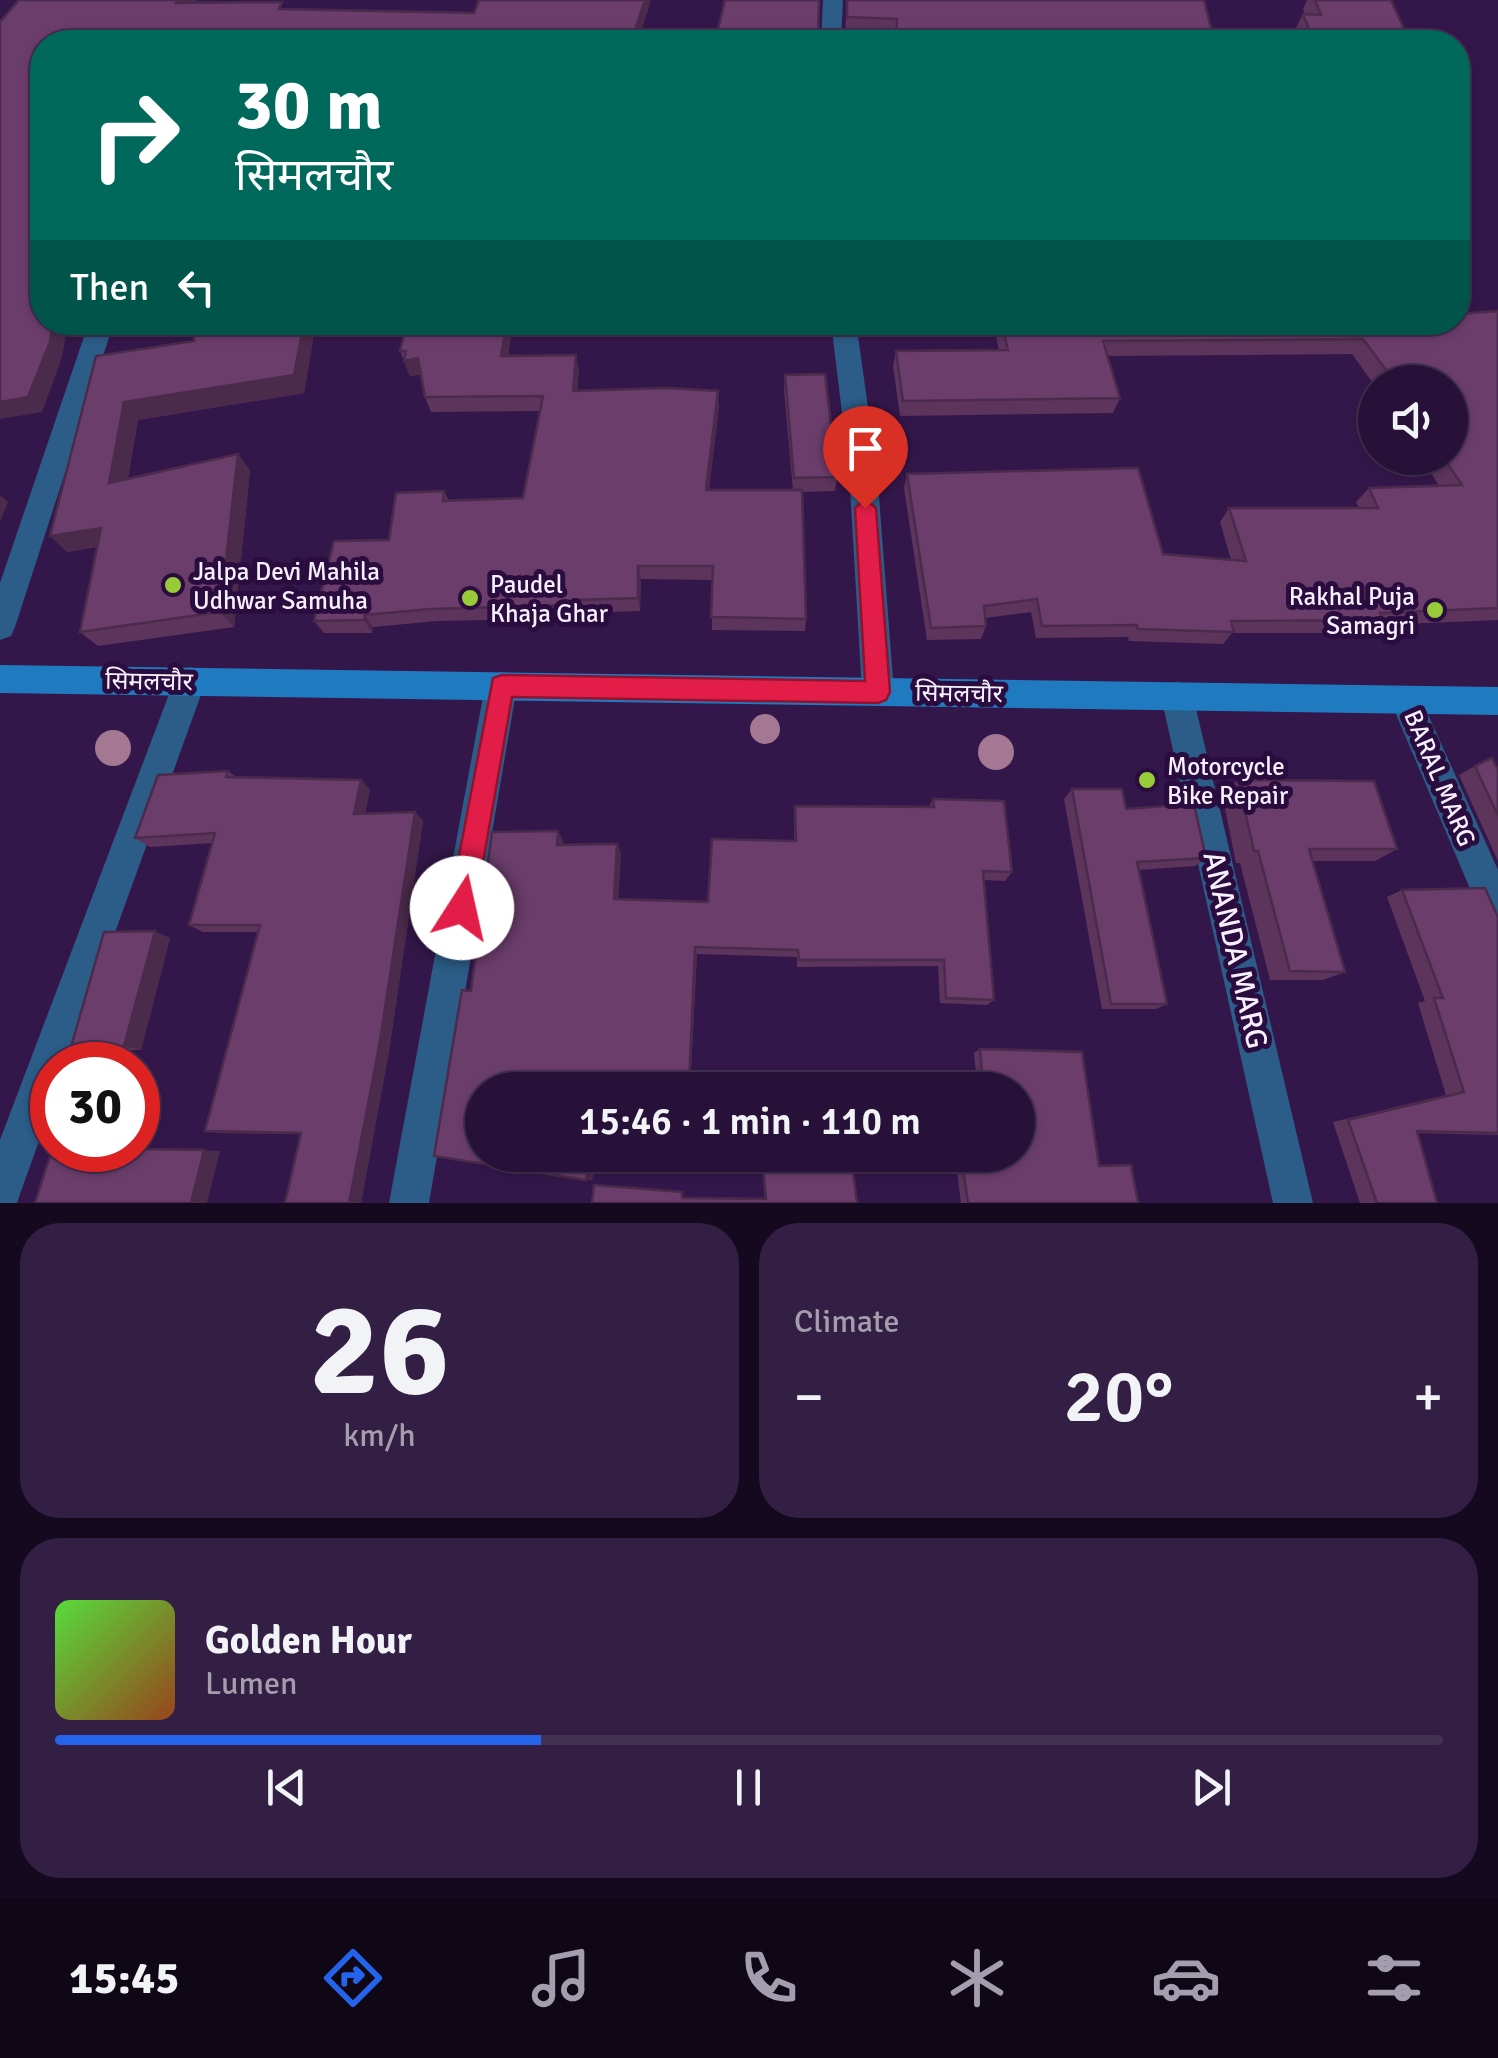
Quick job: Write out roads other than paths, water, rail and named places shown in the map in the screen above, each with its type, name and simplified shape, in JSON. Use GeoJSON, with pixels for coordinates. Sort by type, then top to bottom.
{"type":"FeatureCollection","features":[{"type":"Feature","properties":{"kind":"main road","name":"सिमलचौर"},"geometry":{"type":"LineString","coordinates":[[0,678],[1498,701]]}},
{"type":"Feature","properties":{"kind":"street"},"geometry":{"type":"LineString","coordinates":[[831,30],[832,0]]}},
{"type":"Feature","properties":{"kind":"street"},"geometry":{"type":"LineString","coordinates":[[0,627],[98,335]]}},
{"type":"Feature","properties":{"kind":"street"},"geometry":{"type":"LineString","coordinates":[[845,335],[863,471],[878,692]]}},
{"type":"Feature","properties":{"kind":"street"},"geometry":{"type":"LineString","coordinates":[[0,1194],[190,681]]}},
{"type":"Feature","properties":{"kind":"street"},"geometry":{"type":"LineString","coordinates":[[409,1203],[502,686]]}},
{"type":"Feature","properties":{"kind":"street","name":"ANANDA MARG"},"geometry":{"type":"LineString","coordinates":[[1177,696],[1294,1203]]}},
{"type":"Feature","properties":{"kind":"street","name":"BARAL MARG"},"geometry":{"type":"LineString","coordinates":[[1406,700],[1498,911]]}},
{"type":"Feature","properties":{"kind":"place","name":"Jalpa Devi Mahila Udhwar Samuha"},"geometry":{"type":"Point","coordinates":[173,585]}},
{"type":"Feature","properties":{"kind":"place","name":"Paudel Khaja Ghar"},"geometry":{"type":"Point","coordinates":[470,598]}},
{"type":"Feature","properties":{"kind":"place","name":"Rakhal Puja Samagri"},"geometry":{"type":"Point","coordinates":[1435,610]}},
{"type":"Feature","properties":{"kind":"place","name":"Motorcycle Bike Repair"},"geometry":{"type":"Point","coordinates":[1147,780]}}]}
